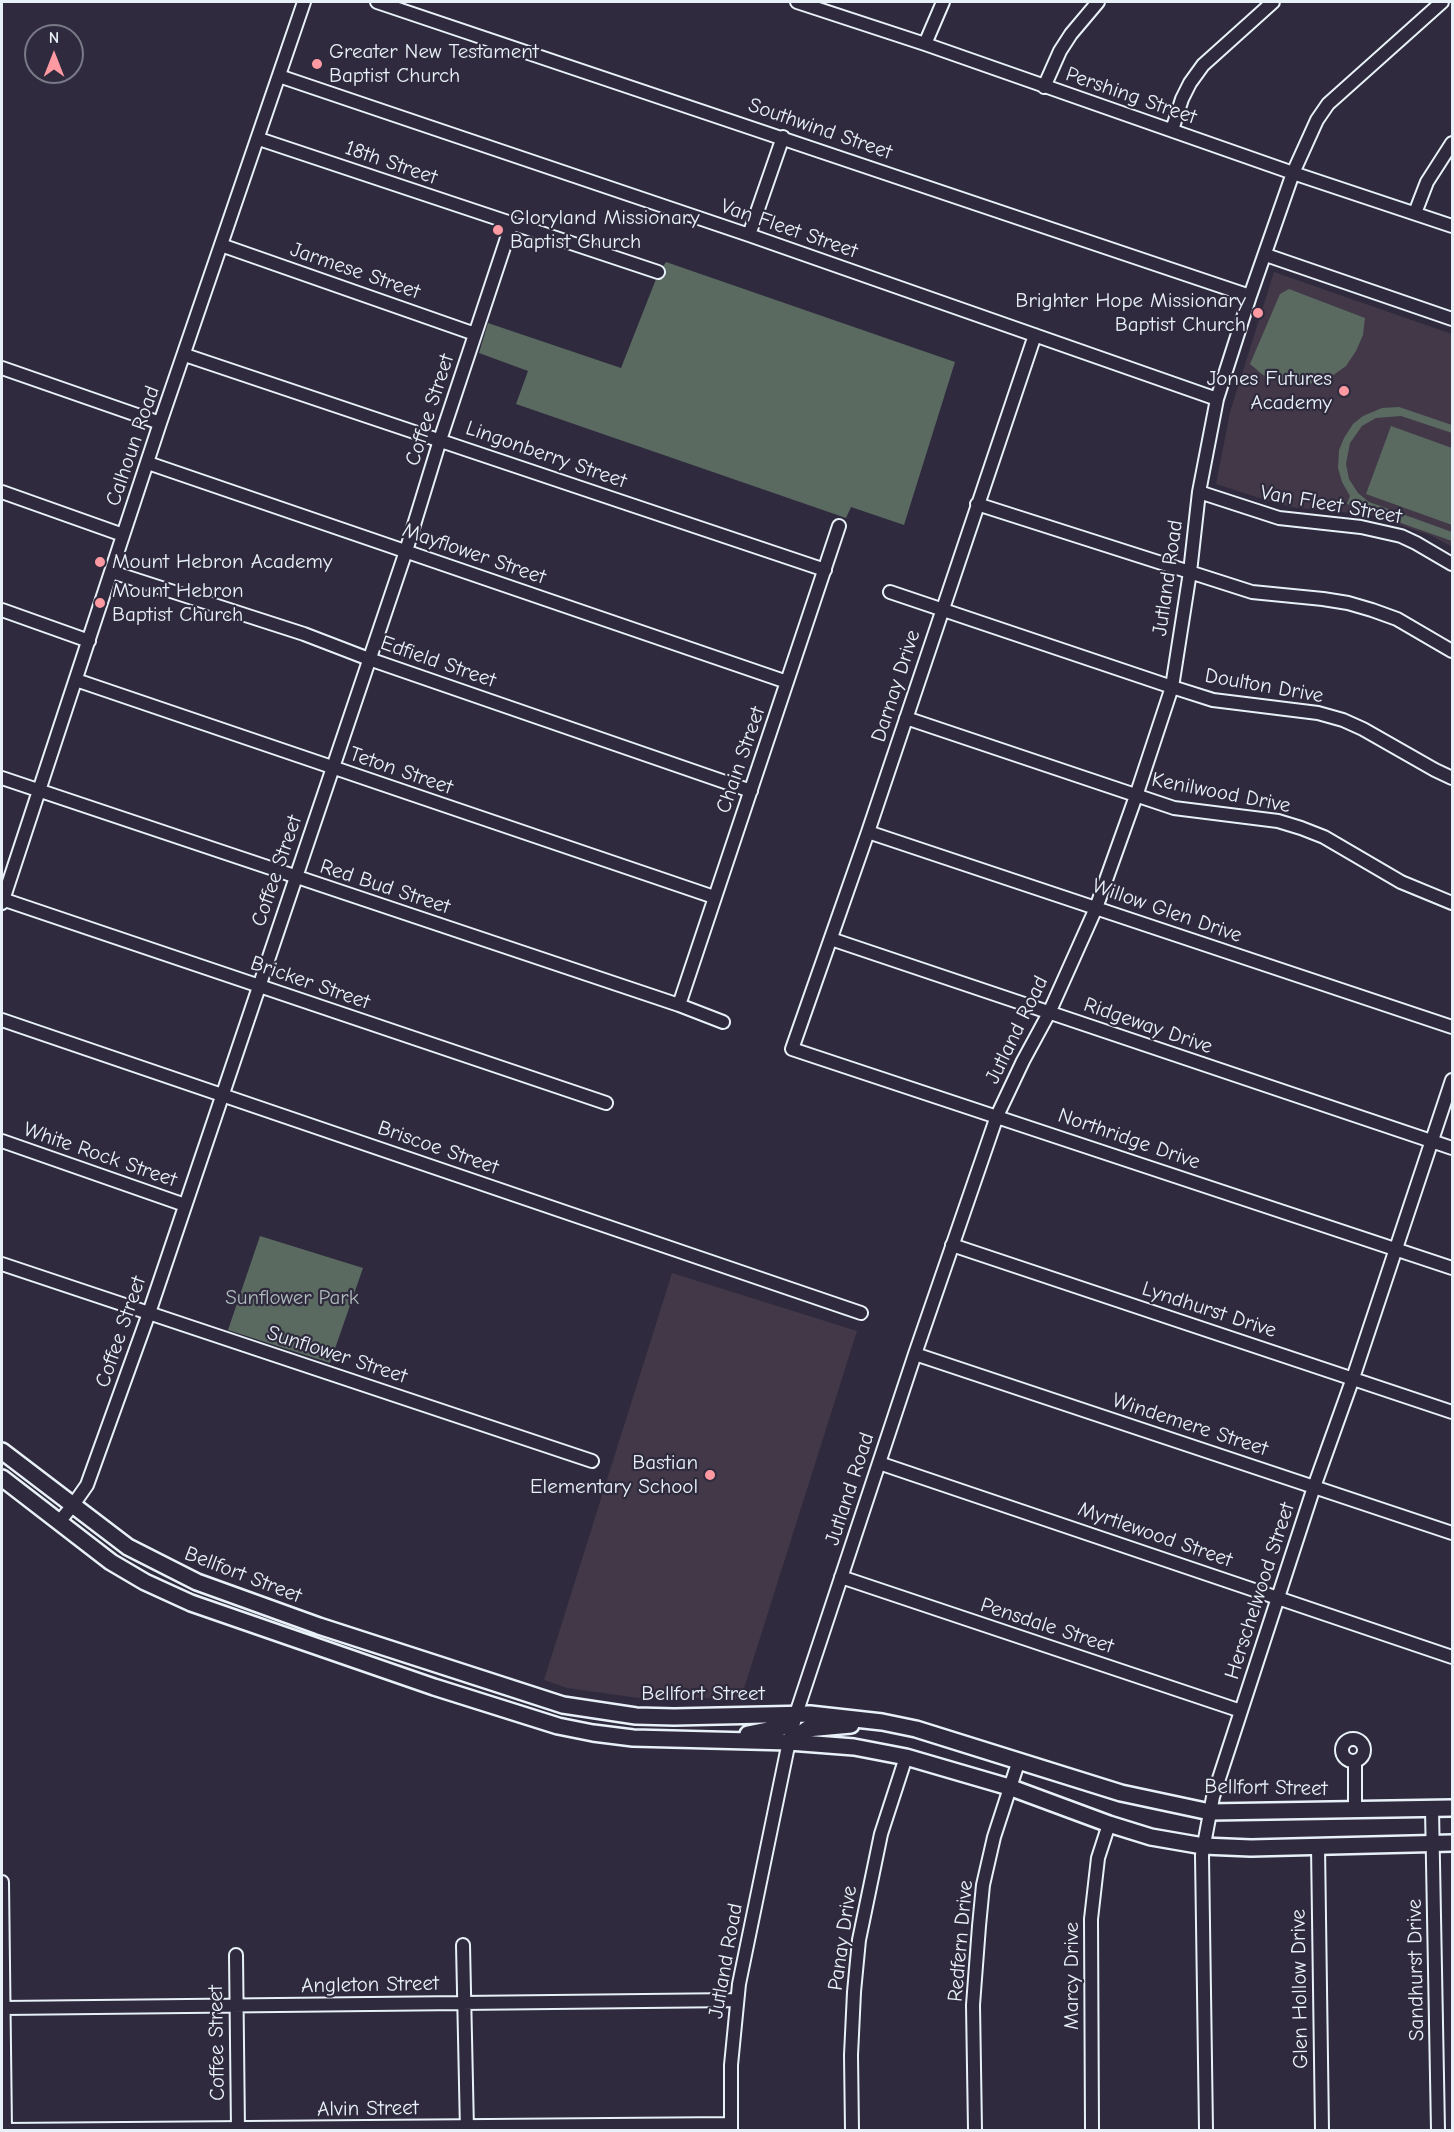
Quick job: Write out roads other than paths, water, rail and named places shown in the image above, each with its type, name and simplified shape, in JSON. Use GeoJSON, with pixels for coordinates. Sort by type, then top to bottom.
{"type":"FeatureCollection","features":[{"type":"Feature","properties":{"kind":"main road","name":"Bellfort Street"},"geometry":{"type":"LineString","coordinates":[[4,1457],[128,1547],[197,1582],[319,1626],[563,1706],[636,1716],[796,1714],[840,1716],[882,1722],[916,1729],[1121,1793],[1210,1812],[1452,1808]]}},
{"type":"Feature","properties":{"kind":"main road","name":"Bellfort Street"},"geometry":{"type":"LineString","coordinates":[[2,1478],[111,1562],[145,1582],[191,1603],[434,1687],[558,1726],[633,1738],[724,1739],[854,1747],[906,1757],[1008,1787],[1151,1837],[1203,1846],[1251,1848],[1452,1843]]}},
{"type":"Feature","properties":{"kind":"main road"},"geometry":{"type":"LineString","coordinates":[[191,1603],[197,1582]]}},
{"type":"Feature","properties":{"kind":"main road"},"geometry":{"type":"LineString","coordinates":[[314,1646],[319,1626]]}},
{"type":"Feature","properties":{"kind":"main road"},"geometry":{"type":"LineString","coordinates":[[434,1687],[442,1666]]}},
{"type":"Feature","properties":{"kind":"main road"},"geometry":{"type":"LineString","coordinates":[[558,1726],[563,1706]]}},
{"type":"Feature","properties":{"kind":"main road"},"geometry":{"type":"LineString","coordinates":[[724,1739],[782,1726],[791,1722],[796,1714]]}},
{"type":"Feature","properties":{"kind":"main road"},"geometry":{"type":"LineString","coordinates":[[674,1717],[675,1739]]}},
{"type":"Feature","properties":{"kind":"main road"},"geometry":{"type":"LineString","coordinates":[[789,1742],[802,1732],[814,1728],[882,1722]]}},
{"type":"Feature","properties":{"kind":"street","name":"Calhoun Road"},"geometry":{"type":"LineString","coordinates":[[2,900],[160,423],[304,2]]}},
{"type":"Feature","properties":{"kind":"street","name":"Southwind Street"},"geometry":{"type":"LineString","coordinates":[[377,2],[1250,296]]}},
{"type":"Feature","properties":{"kind":"street","name":"Pershing Street"},"geometry":{"type":"LineString","coordinates":[[801,2],[1452,226]]}},
{"type":"Feature","properties":{"kind":"street"},"geometry":{"type":"LineString","coordinates":[[925,44],[943,2]]}},
{"type":"Feature","properties":{"kind":"street"},"geometry":{"type":"LineString","coordinates":[[1044,87],[1060,51],[1098,2]]}},
{"type":"Feature","properties":{"kind":"street"},"geometry":{"type":"LineString","coordinates":[[1172,130],[1182,99],[1203,65],[1273,2]]}},
{"type":"Feature","properties":{"kind":"street","name":"Jutland Road"},"geometry":{"type":"LineString","coordinates":[[731,2127],[731,2065],[736,2000],[796,1714],[915,1354],[997,1116],[1049,1013],[1096,908],[1172,687],[1190,572],[1199,492],[1217,399],[1250,296],[1293,173],[1317,120],[1328,104],[1442,2]]}},
{"type":"Feature","properties":{"kind":"street","name":"Van Fleet Street"},"geometry":{"type":"LineString","coordinates":[[279,76],[1217,399]]}},
{"type":"Feature","properties":{"kind":"street"},"geometry":{"type":"LineString","coordinates":[[749,236],[783,137]]}},
{"type":"Feature","properties":{"kind":"street","name":"18th Street"},"geometry":{"type":"LineString","coordinates":[[259,139],[658,272]]}},
{"type":"Feature","properties":{"kind":"street"},"geometry":{"type":"LineString","coordinates":[[1415,213],[1427,182],[1452,143]]}},
{"type":"Feature","properties":{"kind":"street","name":"Coffee Street"},"geometry":{"type":"LineString","coordinates":[[59,1522],[87,1485],[149,1313],[406,551],[512,223]]}},
{"type":"Feature","properties":{"kind":"street","name":"Jarmese Street"},"geometry":{"type":"LineString","coordinates":[[221,244],[475,334]]}},
{"type":"Feature","properties":{"kind":"street"},"geometry":{"type":"LineString","coordinates":[[1266,255],[1452,319]]}},
{"type":"Feature","properties":{"kind":"street","name":"Darnay Drive"},"geometry":{"type":"LineString","coordinates":[[792,1049],[1035,335]]}},
{"type":"Feature","properties":{"kind":"street","name":"Lingonberry Street"},"geometry":{"type":"LineString","coordinates":[[185,355],[825,570]]}},
{"type":"Feature","properties":{"kind":"street"},"geometry":{"type":"LineString","coordinates":[[2,368],[160,423]]}},
{"type":"Feature","properties":{"kind":"street","name":"Mayflower Street"},"geometry":{"type":"LineString","coordinates":[[148,464],[787,682]]}},
{"type":"Feature","properties":{"kind":"street"},"geometry":{"type":"LineString","coordinates":[[2,492],[123,535]]}},
{"type":"Feature","properties":{"kind":"street","name":"Van Fleet Street"},"geometry":{"type":"LineString","coordinates":[[1199,492],[1279,518],[1361,527],[1401,536],[1452,564]]}},
{"type":"Feature","properties":{"kind":"street"},"geometry":{"type":"LineString","coordinates":[[977,504],[1252,592],[1323,599],[1372,610],[1397,619],[1452,651]]}},
{"type":"Feature","properties":{"kind":"street","name":"Chain Street"},"geometry":{"type":"LineString","coordinates":[[679,1005],[838,526]]}},
{"type":"Feature","properties":{"kind":"street","name":"Edfield Street"},"geometry":{"type":"LineString","coordinates":[[112,572],[304,634],[369,659],[751,791]]}},
{"type":"Feature","properties":{"kind":"street","name":"Doulton Drive"},"geometry":{"type":"LineString","coordinates":[[890,592],[1213,700],[1318,713],[1343,720],[1363,729],[1435,771],[1452,778]]}},
{"type":"Feature","properties":{"kind":"street"},"geometry":{"type":"LineString","coordinates":[[2,610],[89,641]]}},
{"type":"Feature","properties":{"kind":"street","name":"Teton Street"},"geometry":{"type":"LineString","coordinates":[[76,680],[714,897]]}},
{"type":"Feature","properties":{"kind":"street","name":"Kenilwood Drive"},"geometry":{"type":"LineString","coordinates":[[906,718],[1174,808],[1268,820],[1301,828],[1324,837],[1401,882],[1452,903]]}},
{"type":"Feature","properties":{"kind":"street","name":"Red Bud Street"},"geometry":{"type":"LineString","coordinates":[[2,778],[679,1005],[723,1022]]}},
{"type":"Feature","properties":{"kind":"street","name":"Willow Glen Drive"},"geometry":{"type":"LineString","coordinates":[[868,831],[1452,1027]]}},
{"type":"Feature","properties":{"kind":"street","name":"Bricker Street"},"geometry":{"type":"LineString","coordinates":[[2,900],[606,1103]]}},
{"type":"Feature","properties":{"kind":"street","name":"Ridgeway Drive"},"geometry":{"type":"LineString","coordinates":[[831,939],[1452,1148]]}},
{"type":"Feature","properties":{"kind":"street","name":"Briscoe Street"},"geometry":{"type":"LineString","coordinates":[[2,1020],[861,1313]]}},
{"type":"Feature","properties":{"kind":"street","name":"Northridge Drive"},"geometry":{"type":"LineString","coordinates":[[792,1049],[1452,1268]]}},
{"type":"Feature","properties":{"kind":"street","name":"Herschelwood Street"},"geometry":{"type":"LineString","coordinates":[[1206,2130],[1203,1846],[1213,1797],[1314,1487],[1353,1378],[1452,1080]]}},
{"type":"Feature","properties":{"kind":"street","name":"White Rock Street"},"geometry":{"type":"LineString","coordinates":[[2,1142],[185,1205]]}},
{"type":"Feature","properties":{"kind":"street","name":"Lyndhurst Drive"},"geometry":{"type":"LineString","coordinates":[[952,1245],[1452,1412]]}},
{"type":"Feature","properties":{"kind":"street","name":"Sunflower Street"},"geometry":{"type":"LineString","coordinates":[[2,1264],[592,1461]]}},
{"type":"Feature","properties":{"kind":"street","name":"Windemere Street"},"geometry":{"type":"LineString","coordinates":[[915,1354],[1452,1533]]}},
{"type":"Feature","properties":{"kind":"street","name":"Myrtlewood Street"},"geometry":{"type":"LineString","coordinates":[[879,1463],[1452,1657]]}},
{"type":"Feature","properties":{"kind":"street","name":"Pensdale Street"},"geometry":{"type":"LineString","coordinates":[[841,1577],[1241,1711]]}},
{"type":"Feature","properties":{"kind":"street","name":"Panay Drive"},"geometry":{"type":"LineString","coordinates":[[852,2130],[852,2034],[859,1940],[881,1834],[906,1757]]}},
{"type":"Feature","properties":{"kind":"street","name":"Redfern Drive"},"geometry":{"type":"LineString","coordinates":[[975,2130],[974,2005],[979,1926],[984,1885],[994,1837],[1008,1787],[1019,1760]]}},
{"type":"Feature","properties":{"kind":"street"},"geometry":{"type":"LineString","coordinates":[[1354,1761],[1355,1810]]}},
{"type":"Feature","properties":{"kind":"street","name":"Sandhurst Drive"},"geometry":{"type":"LineString","coordinates":[[1432,1809],[1438,2130]]}},
{"type":"Feature","properties":{"kind":"street","name":"Marcy Drive"},"geometry":{"type":"LineString","coordinates":[[1092,2130],[1091,1919],[1098,1858],[1109,1824]]}},
{"type":"Feature","properties":{"kind":"street","name":"Glen Hollow Drive"},"geometry":{"type":"LineString","coordinates":[[1318,1846],[1322,2130]]}},
{"type":"Feature","properties":{"kind":"street"},"geometry":{"type":"LineString","coordinates":[[2,1882],[6,2130]]}},
{"type":"Feature","properties":{"kind":"street"},"geometry":{"type":"LineString","coordinates":[[463,1946],[467,2129]]}},
{"type":"Feature","properties":{"kind":"street","name":"Coffee Street"},"geometry":{"type":"LineString","coordinates":[[236,1955],[238,2130]]}},
{"type":"Feature","properties":{"kind":"street","name":"Angleton Street"},"geometry":{"type":"LineString","coordinates":[[4,2008],[736,2000]]}},
{"type":"Feature","properties":{"kind":"street","name":"Alvin Street"},"geometry":{"type":"LineString","coordinates":[[6,2130],[731,2127]]}},
{"type":"Feature","properties":{"kind":"place","name":"Greater New Testament Baptist Church"},"geometry":{"type":"Point","coordinates":[317,64]}},
{"type":"Feature","properties":{"kind":"place","name":"Gloryland Missionary Baptist Church"},"geometry":{"type":"Point","coordinates":[498,230]}},
{"type":"Feature","properties":{"kind":"place","name":"Brighter Hope Missionary Baptist Church"},"geometry":{"type":"Point","coordinates":[1258,313]}},
{"type":"Feature","properties":{"kind":"place","name":"Jones Futures Academy"},"geometry":{"type":"Point","coordinates":[1344,391]}},
{"type":"Feature","properties":{"kind":"place","name":"Mount Hebron Academy"},"geometry":{"type":"Point","coordinates":[100,562]}},
{"type":"Feature","properties":{"kind":"place","name":"Mount Hebron Baptist Church"},"geometry":{"type":"Point","coordinates":[100,603]}},
{"type":"Feature","properties":{"kind":"place","name":"Bastian Elementary School"},"geometry":{"type":"Point","coordinates":[710,1475]}},
{"type":"Feature","properties":{"kind":"park label","name":"Sunflower Park"},"geometry":{"type":"Point","coordinates":[292,1298]}}]}
